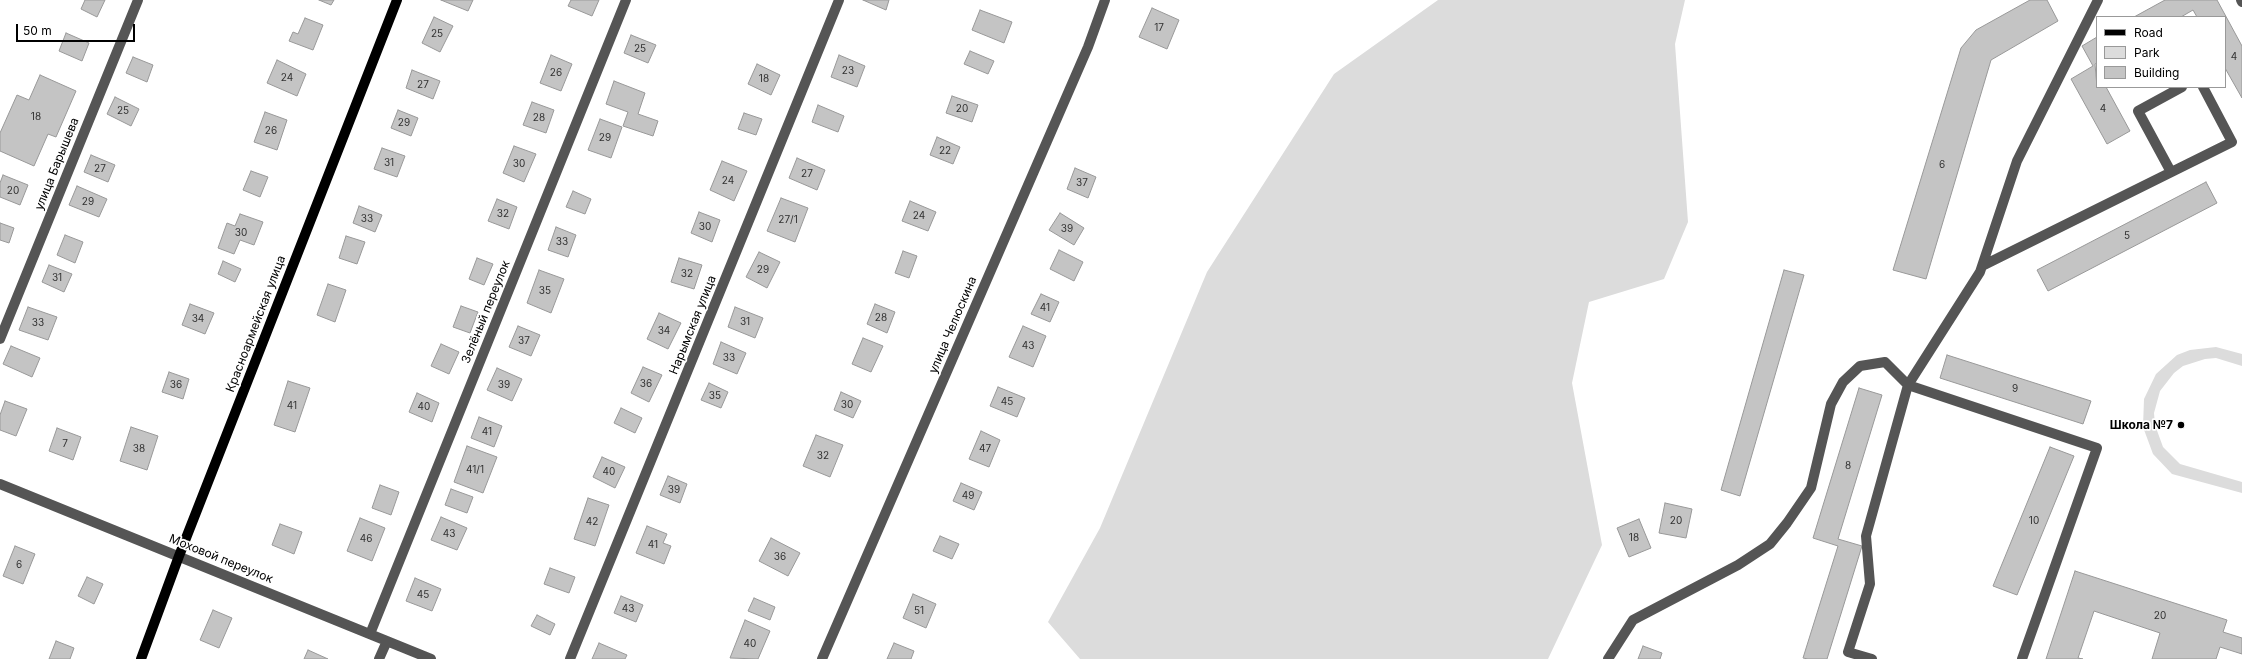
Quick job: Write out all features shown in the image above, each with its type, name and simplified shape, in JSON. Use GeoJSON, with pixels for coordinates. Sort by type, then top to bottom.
{"type":"FeatureCollection","features":[{"type":"Feature","properties":{"kind":"main road","name":"Красноармейская улица"},"geometry":{"type":"LineString","coordinates":[[141,659],[179,556],[397,0]]}},
{"type":"Feature","properties":{"kind":"street","name":"улица Барышева"},"geometry":{"type":"LineString","coordinates":[[0,339],[138,0]]}},
{"type":"Feature","properties":{"kind":"street","name":"Зелёный переулок"},"geometry":{"type":"LineString","coordinates":[[370,634],[626,0]]}},
{"type":"Feature","properties":{"kind":"street","name":"Нарымская улица"},"geometry":{"type":"LineString","coordinates":[[570,659],[839,0]]}},
{"type":"Feature","properties":{"kind":"street","name":"улица Челюскина"},"geometry":{"type":"LineString","coordinates":[[822,659],[1085,54],[1105,0]]}},
{"type":"Feature","properties":{"kind":"street"},"geometry":{"type":"LineString","coordinates":[[1872,659],[1848,652],[1870,584],[1866,536],[1908,385],[1982,266],[2017,161],[2098,0]]}},
{"type":"Feature","properties":{"kind":"street"},"geometry":{"type":"LineString","coordinates":[[2170,172],[2138,111],[2180,88]]}},
{"type":"Feature","properties":{"kind":"street"},"geometry":{"type":"LineString","coordinates":[[1982,266],[2232,142],[2204,88]]}},
{"type":"Feature","properties":{"kind":"street"},"geometry":{"type":"LineString","coordinates":[[1608,659],[1633,620],[1738,565],[1770,544],[1787,523],[1811,488],[1831,404],[1842,382],[1860,366],[1885,362],[1908,385],[2097,448],[2022,659]]}},
{"type":"Feature","properties":{"kind":"street","name":"Моховой переулок"},"geometry":{"type":"LineString","coordinates":[[0,484],[431,659]]}},
{"type":"Feature","properties":{"kind":"street"},"geometry":{"type":"LineString","coordinates":[[379,659],[387,641]]}},
{"type":"Feature","properties":{"kind":"green space"},"geometry":{"type":"Polygon","coordinates":[[[1438,0],[1685,0],[1675,44],[1688,222],[1664,279],[1589,302],[1572,383],[1602,545],[1548,659],[1080,659],[1048,622],[1100,528],[1207,272],[1334,74],[1438,0]]]}},
{"type":"Feature","properties":{"kind":"green space"},"geometry":{"type":"Polygon","coordinates":[[[2216,347],[2242,354],[2242,366],[2216,358],[2205,359],[2183,366],[2174,373],[2160,391],[2154,413],[2155,425],[2163,447],[2180,464],[2242,482],[2242,493],[2172,474],[2153,454],[2143,427],[2144,399],[2156,374],[2177,355],[2190,350],[2216,347]]]}},
{"type":"Feature","properties":{"kind":"building"},"geometry":{"type":"Polygon","coordinates":[[[85,0],[105,0],[97,17],[81,9],[85,0]]]}},
{"type":"Feature","properties":{"kind":"building"},"geometry":{"type":"Polygon","coordinates":[[[319,0],[334,0],[331,5],[319,0]]]}},
{"type":"Feature","properties":{"kind":"building"},"geometry":{"type":"Polygon","coordinates":[[[441,0],[473,0],[468,11],[441,0]]]}},
{"type":"Feature","properties":{"kind":"building"},"geometry":{"type":"Polygon","coordinates":[[[571,0],[599,0],[592,16],[568,6],[571,0]]]}},
{"type":"Feature","properties":{"kind":"building"},"geometry":{"type":"Polygon","coordinates":[[[863,0],[889,0],[886,10],[863,0]]]}},
{"type":"Feature","properties":{"kind":"building"},"geometry":{"type":"Polygon","coordinates":[[[2030,0],[2047,0],[2058,21],[1991,60],[1926,279],[1893,270],[1961,48],[1976,30],[2030,0]]]}},
{"type":"Feature","properties":{"kind":"building"},"geometry":{"type":"Polygon","coordinates":[[[2165,0],[2217,0],[2226,16],[2196,16],[2193,10],[2183,16],[2136,16],[2165,0]]]}},
{"type":"Feature","properties":{"kind":"building"},"geometry":{"type":"Polygon","coordinates":[[[1152,8],[1179,20],[1167,49],[1139,37],[1152,8]]]}},
{"type":"Feature","properties":{"kind":"building"},"geometry":{"type":"Polygon","coordinates":[[[980,10],[1012,22],[1004,43],[972,30],[980,10]]]}},
{"type":"Feature","properties":{"kind":"building"},"geometry":{"type":"Polygon","coordinates":[[[434,17],[453,26],[440,52],[422,43],[434,17]]]}},
{"type":"Feature","properties":{"kind":"building"},"geometry":{"type":"Polygon","coordinates":[[[2226,17],[2242,46],[2242,98],[2226,70],[2226,17]]]}},
{"type":"Feature","properties":{"kind":"building"},"geometry":{"type":"Polygon","coordinates":[[[305,18],[323,25],[313,50],[289,41],[293,32],[298,34],[305,18]]]}},
{"type":"Feature","properties":{"kind":"building"},"geometry":{"type":"Polygon","coordinates":[[[66,33],[89,43],[82,61],[59,51],[66,33]]]}},
{"type":"Feature","properties":{"kind":"building"},"geometry":{"type":"Polygon","coordinates":[[[631,35],[656,45],[648,63],[624,53],[631,35]]]}},
{"type":"Feature","properties":{"kind":"building"},"geometry":{"type":"Polygon","coordinates":[[[2096,38],[2096,88],[2107,88],[2130,131],[2107,144],[2071,79],[2093,66],[2082,46],[2096,38]]]}},
{"type":"Feature","properties":{"kind":"building"},"geometry":{"type":"Polygon","coordinates":[[[970,51],[994,61],[988,74],[964,64],[970,51]]]}},
{"type":"Feature","properties":{"kind":"building"},"geometry":{"type":"Polygon","coordinates":[[[551,55],[572,64],[561,91],[540,83],[551,55]]]}},
{"type":"Feature","properties":{"kind":"building"},"geometry":{"type":"Polygon","coordinates":[[[839,55],[865,66],[857,87],[831,77],[839,55]]]}},
{"type":"Feature","properties":{"kind":"building"},"geometry":{"type":"Polygon","coordinates":[[[133,57],[153,65],[147,82],[126,73],[133,57]]]}},
{"type":"Feature","properties":{"kind":"building"},"geometry":{"type":"Polygon","coordinates":[[[277,60],[306,74],[297,96],[267,83],[277,60]]]}},
{"type":"Feature","properties":{"kind":"building"},"geometry":{"type":"Polygon","coordinates":[[[757,64],[780,75],[771,95],[748,84],[757,64]]]}},
{"type":"Feature","properties":{"kind":"building"},"geometry":{"type":"Polygon","coordinates":[[[412,70],[440,81],[433,99],[406,88],[412,70]]]}},
{"type":"Feature","properties":{"kind":"building"},"geometry":{"type":"Polygon","coordinates":[[[40,75],[76,91],[56,137],[48,134],[34,166],[0,151],[0,133],[17,95],[29,100],[40,75]]]}},
{"type":"Feature","properties":{"kind":"building"},"geometry":{"type":"Polygon","coordinates":[[[614,81],[645,93],[638,114],[658,121],[653,136],[623,126],[628,112],[606,104],[614,81]]]}},
{"type":"Feature","properties":{"kind":"building"},"geometry":{"type":"Polygon","coordinates":[[[952,96],[978,105],[972,122],[946,113],[952,96]]]}},
{"type":"Feature","properties":{"kind":"building"},"geometry":{"type":"Polygon","coordinates":[[[115,97],[139,109],[131,126],[107,114],[115,97]]]}},
{"type":"Feature","properties":{"kind":"building"},"geometry":{"type":"Polygon","coordinates":[[[532,102],[554,110],[546,133],[523,125],[532,102]]]}},
{"type":"Feature","properties":{"kind":"building"},"geometry":{"type":"Polygon","coordinates":[[[818,105],[844,116],[838,132],[812,122],[818,105]]]}},
{"type":"Feature","properties":{"kind":"building"},"geometry":{"type":"Polygon","coordinates":[[[398,110],[418,118],[411,136],[391,128],[398,110]]]}},
{"type":"Feature","properties":{"kind":"building"},"geometry":{"type":"Polygon","coordinates":[[[265,112],[287,120],[277,150],[254,142],[265,112]]]}},
{"type":"Feature","properties":{"kind":"building"},"geometry":{"type":"Polygon","coordinates":[[[744,113],[762,119],[756,135],[738,129],[744,113]]]}},
{"type":"Feature","properties":{"kind":"building"},"geometry":{"type":"Polygon","coordinates":[[[600,119],[622,127],[611,158],[588,150],[600,119]]]}},
{"type":"Feature","properties":{"kind":"building"},"geometry":{"type":"Polygon","coordinates":[[[937,137],[960,147],[953,164],[930,155],[937,137]]]}},
{"type":"Feature","properties":{"kind":"building"},"geometry":{"type":"Polygon","coordinates":[[[514,146],[536,154],[524,182],[503,173],[514,146]]]}},
{"type":"Feature","properties":{"kind":"building"},"geometry":{"type":"Polygon","coordinates":[[[382,148],[405,156],[397,177],[374,169],[382,148]]]}},
{"type":"Feature","properties":{"kind":"building"},"geometry":{"type":"Polygon","coordinates":[[[91,155],[115,165],[108,182],[84,172],[91,155]]]}},
{"type":"Feature","properties":{"kind":"building"},"geometry":{"type":"Polygon","coordinates":[[[797,158],[825,170],[817,190],[789,178],[797,158]]]}},
{"type":"Feature","properties":{"kind":"building"},"geometry":{"type":"Polygon","coordinates":[[[722,161],[747,171],[734,201],[710,190],[722,161]]]}},
{"type":"Feature","properties":{"kind":"building"},"geometry":{"type":"Polygon","coordinates":[[[1075,168],[1096,177],[1088,198],[1067,189],[1075,168]]]}},
{"type":"Feature","properties":{"kind":"building"},"geometry":{"type":"Polygon","coordinates":[[[251,171],[268,177],[260,197],[243,190],[251,171]]]}},
{"type":"Feature","properties":{"kind":"building"},"geometry":{"type":"Polygon","coordinates":[[[3,175],[28,185],[20,205],[0,197],[0,183],[3,175]]]}},
{"type":"Feature","properties":{"kind":"building"},"geometry":{"type":"Polygon","coordinates":[[[2206,182],[2217,203],[2048,291],[2037,270],[2206,182]]]}},
{"type":"Feature","properties":{"kind":"building"},"geometry":{"type":"Polygon","coordinates":[[[77,186],[107,199],[99,217],[69,205],[77,186]]]}},
{"type":"Feature","properties":{"kind":"building"},"geometry":{"type":"Polygon","coordinates":[[[573,191],[591,199],[585,214],[566,207],[573,191]]]}},
{"type":"Feature","properties":{"kind":"building"},"geometry":{"type":"Polygon","coordinates":[[[781,198],[808,208],[795,242],[767,231],[781,198]]]}},
{"type":"Feature","properties":{"kind":"building"},"geometry":{"type":"Polygon","coordinates":[[[497,199],[517,207],[509,229],[488,221],[497,199]]]}},
{"type":"Feature","properties":{"kind":"building"},"geometry":{"type":"Polygon","coordinates":[[[910,201],[936,212],[928,231],[902,221],[910,201]]]}},
{"type":"Feature","properties":{"kind":"building"},"geometry":{"type":"Polygon","coordinates":[[[359,206],[382,215],[375,232],[353,223],[359,206]]]}},
{"type":"Feature","properties":{"kind":"building"},"geometry":{"type":"Polygon","coordinates":[[[699,212],[720,220],[712,242],[691,233],[699,212]]]}},
{"type":"Feature","properties":{"kind":"building"},"geometry":{"type":"Polygon","coordinates":[[[1060,213],[1084,228],[1074,245],[1049,230],[1060,213]]]}},
{"type":"Feature","properties":{"kind":"building"},"geometry":{"type":"Polygon","coordinates":[[[240,214],[263,222],[254,245],[240,240],[234,254],[218,248],[227,223],[235,226],[240,214]]]}},
{"type":"Feature","properties":{"kind":"building"},"geometry":{"type":"Polygon","coordinates":[[[0,223],[14,228],[9,243],[0,240],[0,223]]]}},
{"type":"Feature","properties":{"kind":"building"},"geometry":{"type":"Polygon","coordinates":[[[556,227],[576,235],[568,257],[548,250],[556,227]]]}},
{"type":"Feature","properties":{"kind":"building"},"geometry":{"type":"Polygon","coordinates":[[[65,235],[83,242],[75,263],[57,255],[65,235]]]}},
{"type":"Feature","properties":{"kind":"building"},"geometry":{"type":"Polygon","coordinates":[[[346,236],[365,242],[357,264],[339,258],[346,236]]]}},
{"type":"Feature","properties":{"kind":"building"},"geometry":{"type":"Polygon","coordinates":[[[1059,250],[1083,262],[1074,281],[1050,269],[1059,250]]]}},
{"type":"Feature","properties":{"kind":"building"},"geometry":{"type":"Polygon","coordinates":[[[903,251],[917,256],[909,278],[895,273],[903,251]]]}},
{"type":"Feature","properties":{"kind":"building"},"geometry":{"type":"Polygon","coordinates":[[[759,252],[780,262],[767,288],[746,277],[759,252]]]}},
{"type":"Feature","properties":{"kind":"building"},"geometry":{"type":"Polygon","coordinates":[[[477,258],[493,264],[484,285],[469,279],[477,258]]]}},
{"type":"Feature","properties":{"kind":"building"},"geometry":{"type":"Polygon","coordinates":[[[679,258],[702,265],[694,289],[671,282],[679,258]]]}},
{"type":"Feature","properties":{"kind":"building"},"geometry":{"type":"Polygon","coordinates":[[[223,261],[241,269],[235,282],[218,274],[223,261]]]}},
{"type":"Feature","properties":{"kind":"building"},"geometry":{"type":"Polygon","coordinates":[[[49,265],[72,274],[64,292],[42,282],[49,265]]]}},
{"type":"Feature","properties":{"kind":"building"},"geometry":{"type":"Polygon","coordinates":[[[539,270],[564,279],[551,313],[527,303],[539,270]]]}},
{"type":"Feature","properties":{"kind":"building"},"geometry":{"type":"Polygon","coordinates":[[[1784,270],[1804,275],[1740,496],[1721,490],[1784,270]]]}},
{"type":"Feature","properties":{"kind":"building"},"geometry":{"type":"Polygon","coordinates":[[[328,284],[346,290],[335,322],[317,315],[328,284]]]}},
{"type":"Feature","properties":{"kind":"building"},"geometry":{"type":"Polygon","coordinates":[[[1041,294],[1059,302],[1050,322],[1031,314],[1041,294]]]}},
{"type":"Feature","properties":{"kind":"building"},"geometry":{"type":"Polygon","coordinates":[[[190,304],[214,313],[205,334],[182,325],[190,304]]]}},
{"type":"Feature","properties":{"kind":"building"},"geometry":{"type":"Polygon","coordinates":[[[875,304],[895,312],[887,333],[867,324],[875,304]]]}},
{"type":"Feature","properties":{"kind":"building"},"geometry":{"type":"Polygon","coordinates":[[[461,306],[478,312],[470,333],[453,327],[461,306]]]}},
{"type":"Feature","properties":{"kind":"building"},"geometry":{"type":"Polygon","coordinates":[[[28,307],[57,317],[48,340],[19,330],[28,307]]]}},
{"type":"Feature","properties":{"kind":"building"},"geometry":{"type":"Polygon","coordinates":[[[735,307],[763,318],[755,338],[728,327],[735,307]]]}},
{"type":"Feature","properties":{"kind":"building"},"geometry":{"type":"Polygon","coordinates":[[[659,313],[681,323],[668,349],[647,339],[659,313]]]}},
{"type":"Feature","properties":{"kind":"building"},"geometry":{"type":"Polygon","coordinates":[[[518,326],[540,335],[531,356],[509,347],[518,326]]]}},
{"type":"Feature","properties":{"kind":"building"},"geometry":{"type":"Polygon","coordinates":[[[1023,326],[1046,336],[1033,367],[1009,357],[1023,326]]]}},
{"type":"Feature","properties":{"kind":"building"},"geometry":{"type":"Polygon","coordinates":[[[863,338],[883,346],[871,372],[852,364],[863,338]]]}},
{"type":"Feature","properties":{"kind":"building"},"geometry":{"type":"Polygon","coordinates":[[[721,342],[746,353],[737,374],[713,364],[721,342]]]}},
{"type":"Feature","properties":{"kind":"building"},"geometry":{"type":"Polygon","coordinates":[[[441,344],[459,352],[449,374],[431,366],[441,344]]]}},
{"type":"Feature","properties":{"kind":"building"},"geometry":{"type":"Polygon","coordinates":[[[11,346],[40,358],[32,377],[3,364],[11,346]]]}},
{"type":"Feature","properties":{"kind":"building"},"geometry":{"type":"Polygon","coordinates":[[[1947,355],[2091,401],[2083,424],[1940,378],[1947,355]]]}},
{"type":"Feature","properties":{"kind":"building"},"geometry":{"type":"Polygon","coordinates":[[[643,367],[662,375],[649,402],[631,393],[643,367]]]}},
{"type":"Feature","properties":{"kind":"building"},"geometry":{"type":"Polygon","coordinates":[[[497,368],[522,379],[512,401],[487,390],[497,368]]]}},
{"type":"Feature","properties":{"kind":"building"},"geometry":{"type":"Polygon","coordinates":[[[169,372],[189,379],[183,399],[162,392],[169,372]]]}},
{"type":"Feature","properties":{"kind":"building"},"geometry":{"type":"Polygon","coordinates":[[[288,381],[310,388],[295,432],[274,425],[288,381]]]}},
{"type":"Feature","properties":{"kind":"building"},"geometry":{"type":"Polygon","coordinates":[[[709,383],[728,392],[721,408],[701,400],[709,383]]]}},
{"type":"Feature","properties":{"kind":"building"},"geometry":{"type":"Polygon","coordinates":[[[998,387],[1025,398],[1017,417],[990,406],[998,387]]]}},
{"type":"Feature","properties":{"kind":"building"},"geometry":{"type":"Polygon","coordinates":[[[1859,388],[1882,395],[1838,539],[1862,546],[1827,659],[1808,659],[1803,658],[1838,546],[1813,538],[1859,388]]]}},
{"type":"Feature","properties":{"kind":"building"},"geometry":{"type":"Polygon","coordinates":[[[841,392],[861,401],[853,418],[834,410],[841,392]]]}},
{"type":"Feature","properties":{"kind":"building"},"geometry":{"type":"Polygon","coordinates":[[[417,393],[439,403],[432,422],[409,412],[417,393]]]}},
{"type":"Feature","properties":{"kind":"building"},"geometry":{"type":"Polygon","coordinates":[[[5,401],[27,409],[16,436],[0,430],[0,415],[5,401]]]}},
{"type":"Feature","properties":{"kind":"building"},"geometry":{"type":"Polygon","coordinates":[[[621,408],[642,418],[635,433],[614,423],[621,408]]]}},
{"type":"Feature","properties":{"kind":"building"},"geometry":{"type":"Polygon","coordinates":[[[479,417],[502,426],[494,447],[471,438],[479,417]]]}},
{"type":"Feature","properties":{"kind":"building"},"geometry":{"type":"Polygon","coordinates":[[[131,427],[158,436],[147,470],[120,461],[131,427]]]}},
{"type":"Feature","properties":{"kind":"building"},"geometry":{"type":"Polygon","coordinates":[[[57,428],[81,437],[73,460],[49,451],[57,428]]]}},
{"type":"Feature","properties":{"kind":"building"},"geometry":{"type":"Polygon","coordinates":[[[981,431],[1000,440],[989,467],[969,459],[981,431]]]}},
{"type":"Feature","properties":{"kind":"building"},"geometry":{"type":"Polygon","coordinates":[[[816,435],[843,445],[830,477],[803,466],[816,435]]]}},
{"type":"Feature","properties":{"kind":"building"},"geometry":{"type":"Polygon","coordinates":[[[467,446],[497,457],[483,493],[454,482],[467,446]]]}},
{"type":"Feature","properties":{"kind":"building"},"geometry":{"type":"Polygon","coordinates":[[[2050,447],[2074,456],[2017,595],[1993,586],[2050,447]]]}},
{"type":"Feature","properties":{"kind":"building"},"geometry":{"type":"Polygon","coordinates":[[[602,457],[625,467],[615,488],[593,477],[602,457]]]}},
{"type":"Feature","properties":{"kind":"building"},"geometry":{"type":"Polygon","coordinates":[[[668,476],[687,484],[680,503],[660,495],[668,476]]]}},
{"type":"Feature","properties":{"kind":"building"},"geometry":{"type":"Polygon","coordinates":[[[961,483],[982,492],[974,510],[953,501],[961,483]]]}},
{"type":"Feature","properties":{"kind":"building"},"geometry":{"type":"Polygon","coordinates":[[[380,485],[399,492],[391,515],[372,508],[380,485]]]}},
{"type":"Feature","properties":{"kind":"building"},"geometry":{"type":"Polygon","coordinates":[[[451,489],[473,497],[467,513],[445,505],[451,489]]]}},
{"type":"Feature","properties":{"kind":"building"},"geometry":{"type":"Polygon","coordinates":[[[588,498],[609,505],[595,546],[574,539],[588,498]]]}},
{"type":"Feature","properties":{"kind":"building"},"geometry":{"type":"Polygon","coordinates":[[[1665,503],[1692,509],[1686,538],[1659,533],[1665,503]]]}},
{"type":"Feature","properties":{"kind":"building"},"geometry":{"type":"Polygon","coordinates":[[[441,517],[467,528],[457,550],[431,540],[441,517]]]}},
{"type":"Feature","properties":{"kind":"building"},"geometry":{"type":"Polygon","coordinates":[[[360,518],[385,528],[372,561],[347,551],[360,518]]]}},
{"type":"Feature","properties":{"kind":"building"},"geometry":{"type":"Polygon","coordinates":[[[1639,519],[1651,548],[1629,557],[1617,528],[1639,519]]]}},
{"type":"Feature","properties":{"kind":"building"},"geometry":{"type":"Polygon","coordinates":[[[280,524],[302,532],[294,554],[272,545],[280,524]]]}},
{"type":"Feature","properties":{"kind":"building"},"geometry":{"type":"Polygon","coordinates":[[[647,526],[667,534],[663,543],[671,546],[664,564],[636,553],[647,526]]]}},
{"type":"Feature","properties":{"kind":"building"},"geometry":{"type":"Polygon","coordinates":[[[940,536],[959,544],[952,559],[933,551],[940,536]]]}},
{"type":"Feature","properties":{"kind":"building"},"geometry":{"type":"Polygon","coordinates":[[[771,538],[800,553],[788,576],[759,561],[771,538]]]}},
{"type":"Feature","properties":{"kind":"building"},"geometry":{"type":"Polygon","coordinates":[[[15,546],[35,554],[23,584],[3,576],[15,546]]]}},
{"type":"Feature","properties":{"kind":"building"},"geometry":{"type":"Polygon","coordinates":[[[550,568],[575,577],[569,593],[544,584],[550,568]]]}},
{"type":"Feature","properties":{"kind":"building"},"geometry":{"type":"Polygon","coordinates":[[[2075,571],[2227,620],[2223,632],[2242,638],[2242,654],[2220,647],[2216,659],[2152,659],[2160,633],[2094,611],[2078,658],[2083,659],[2046,659],[2075,571]]]}},
{"type":"Feature","properties":{"kind":"building"},"geometry":{"type":"Polygon","coordinates":[[[87,577],[103,584],[94,604],[78,596],[87,577]]]}},
{"type":"Feature","properties":{"kind":"building"},"geometry":{"type":"Polygon","coordinates":[[[415,578],[441,589],[432,611],[406,601],[415,578]]]}},
{"type":"Feature","properties":{"kind":"building"},"geometry":{"type":"Polygon","coordinates":[[[913,594],[936,604],[926,628],[903,618],[913,594]]]}},
{"type":"Feature","properties":{"kind":"building"},"geometry":{"type":"Polygon","coordinates":[[[621,596],[643,605],[636,622],[614,613],[621,596]]]}},
{"type":"Feature","properties":{"kind":"building"},"geometry":{"type":"Polygon","coordinates":[[[754,598],[775,607],[770,620],[748,611],[754,598]]]}},
{"type":"Feature","properties":{"kind":"building"},"geometry":{"type":"Polygon","coordinates":[[[213,610],[232,618],[219,648],[200,640],[213,610]]]}},
{"type":"Feature","properties":{"kind":"building"},"geometry":{"type":"Polygon","coordinates":[[[537,615],[555,624],[550,635],[531,626],[537,615]]]}},
{"type":"Feature","properties":{"kind":"building"},"geometry":{"type":"Polygon","coordinates":[[[745,620],[770,631],[758,659],[730,658],[745,620]]]}},
{"type":"Feature","properties":{"kind":"building"},"geometry":{"type":"Polygon","coordinates":[[[56,641],[74,648],[70,659],[49,659],[56,641]]]}},
{"type":"Feature","properties":{"kind":"building"},"geometry":{"type":"Polygon","coordinates":[[[599,643],[627,655],[625,659],[592,659],[599,643]]]}},
{"type":"Feature","properties":{"kind":"building"},"geometry":{"type":"Polygon","coordinates":[[[894,643],[914,651],[911,659],[887,659],[894,643]]]}},
{"type":"Feature","properties":{"kind":"building"},"geometry":{"type":"Polygon","coordinates":[[[1643,646],[1662,653],[1660,659],[1638,659],[1643,646]]]}},
{"type":"Feature","properties":{"kind":"building"},"geometry":{"type":"Polygon","coordinates":[[[308,650],[328,659],[304,659],[308,650]]]}},
{"type":"Feature","properties":{"kind":"place","name":"Школа №7"},"geometry":{"type":"Point","coordinates":[2181,425]}}]}
